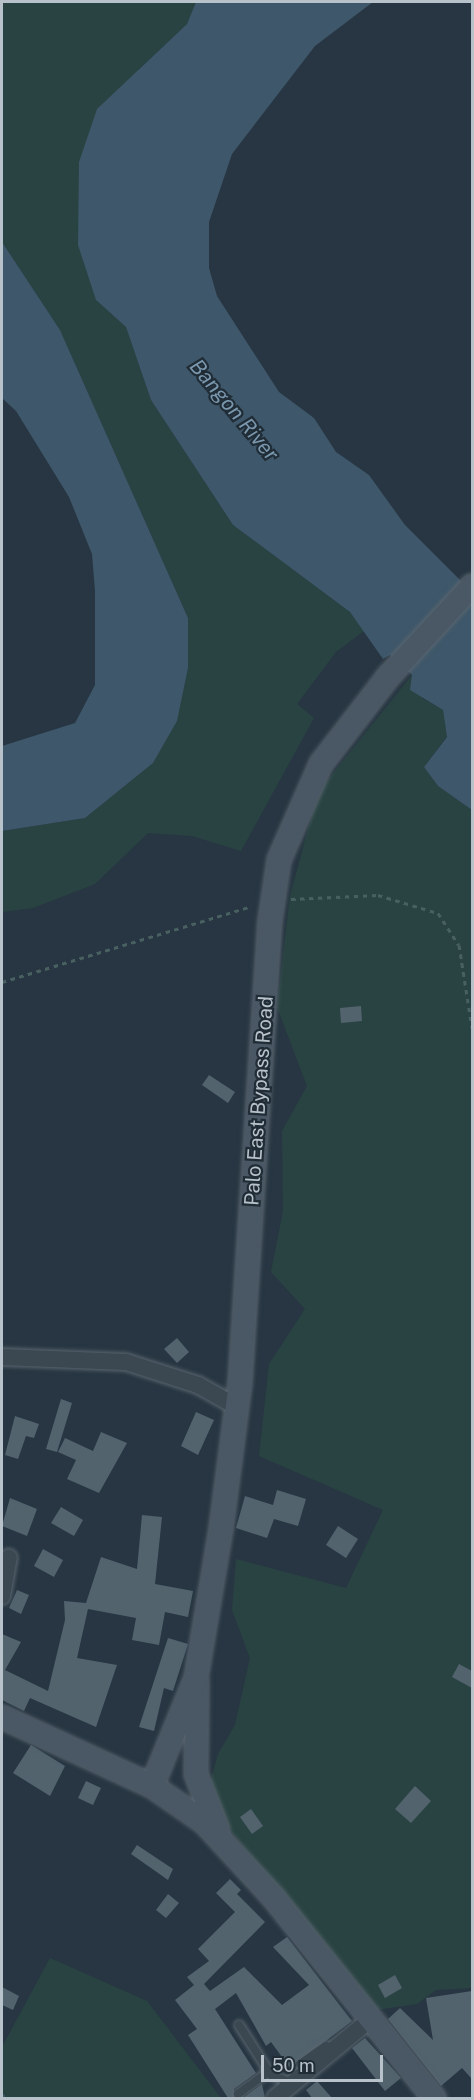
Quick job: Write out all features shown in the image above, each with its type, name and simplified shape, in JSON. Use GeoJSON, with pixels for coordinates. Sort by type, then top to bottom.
{"type":"FeatureCollection","features":[{"type":"Feature","properties":{"kind":"main road","name":"Palo East Bypass Road"},"geometry":{"type":"LineString","coordinates":[[180,1804],[194,1802],[196,1678],[237,1407],[273,900],[279,860],[302,800],[321,764],[388,677],[472,586]]}},
{"type":"Feature","properties":{"kind":"main road","name":"Palo East Bypass Road"},"geometry":{"type":"LineString","coordinates":[[152,1786],[196,1678]]}},
{"type":"Feature","properties":{"kind":"main road"},"geometry":{"type":"LineString","coordinates":[[2,1717],[152,1786],[180,1804],[229,1846],[434,2098]]}},
{"type":"Feature","properties":{"kind":"main road","name":"Palo East Bypass Road"},"geometry":{"type":"LineString","coordinates":[[196,1774],[209,1816],[229,1846]]}},
{"type":"Feature","properties":{"kind":"street"},"geometry":{"type":"LineString","coordinates":[[2,1357],[126,1362],[198,1385],[237,1407]]}},
{"type":"Feature","properties":{"kind":"street"},"geometry":{"type":"LineString","coordinates":[[2,1596],[9,1558]]}},
{"type":"Feature","properties":{"kind":"street"},"geometry":{"type":"LineString","coordinates":[[275,2098],[289,2082],[371,2019]]}},
{"type":"Feature","properties":{"kind":"lane"},"geometry":{"type":"LineString","coordinates":[[239,2025],[268,2072],[289,2082]]}},
{"type":"Feature","properties":{"kind":"lane"},"geometry":{"type":"LineString","coordinates":[[300,2064],[339,2037],[342,2041]]}},
{"type":"Feature","properties":{"kind":"lane"},"geometry":{"type":"LineString","coordinates":[[238,2094],[268,2072]]}},
{"type":"Feature","properties":{"kind":"path"},"geometry":{"type":"LineString","coordinates":[[2,982],[273,900],[378,895],[438,913],[459,945],[472,1028]]}},
{"type":"Feature","properties":{"kind":"green space"},"geometry":{"type":"Polygon","coordinates":[[[2,2],[196,2],[187,24],[139,69],[79,162],[96,300],[126,327],[151,400],[233,525],[350,612],[364,631],[336,652],[297,704],[314,718],[241,851],[192,836],[148,833],[95,884],[33,908],[2,912],[2,831],[85,818],[153,763],[177,720],[188,668],[188,618],[60,330],[2,242],[2,2]]]}},
{"type":"Feature","properties":{"kind":"green space"},"geometry":{"type":"Polygon","coordinates":[[[412,675],[422,698],[443,710],[447,736],[424,767],[438,786],[472,810],[472,1988],[436,1990],[417,2004],[376,2010],[218,1816],[209,1786],[218,1754],[235,1725],[250,1658],[232,1610],[236,1559],[346,1588],[383,1510],[259,1456],[269,1364],[305,1309],[271,1272],[283,1211],[282,1131],[307,1086],[277,1007],[290,896],[318,792],[412,675]]]}},
{"type":"Feature","properties":{"kind":"green space"},"geometry":{"type":"Polygon","coordinates":[[[50,1958],[147,2001],[221,2098],[2,2098],[2,2047],[50,1958]]]}},
{"type":"Feature","properties":{"kind":"water","name":"Bangon River"},"geometry":{"type":"Polygon","coordinates":[[[196,2],[373,2],[315,46],[232,154],[209,222],[209,268],[217,296],[279,392],[314,418],[336,452],[369,475],[405,525],[472,592],[472,810],[438,786],[424,767],[447,737],[443,710],[410,690],[412,675],[390,655],[383,659],[350,612],[233,525],[151,400],[126,327],[96,300],[78,245],[79,162],[97,109],[187,24],[196,2]]]}},
{"type":"Feature","properties":{"kind":"water"},"geometry":{"type":"Polygon","coordinates":[[[2,242],[60,330],[188,618],[188,668],[177,721],[153,763],[85,818],[2,831],[2,746],[75,723],[95,685],[95,591],[92,554],[69,497],[16,411],[2,398],[2,242]]]}},
{"type":"Feature","properties":{"kind":"building"},"geometry":{"type":"Polygon","coordinates":[[[361,1006],[362,1021],[341,1023],[340,1008],[361,1006]]]}},
{"type":"Feature","properties":{"kind":"building"},"geometry":{"type":"Polygon","coordinates":[[[209,1075],[235,1092],[228,1103],[202,1085],[209,1075]]]}},
{"type":"Feature","properties":{"kind":"building"},"geometry":{"type":"Polygon","coordinates":[[[177,1338],[189,1352],[177,1363],[164,1349],[177,1338]]]}},
{"type":"Feature","properties":{"kind":"building"},"geometry":{"type":"Polygon","coordinates":[[[61,1399],[72,1403],[57,1452],[46,1449],[61,1399]]]}},
{"type":"Feature","properties":{"kind":"building"},"geometry":{"type":"Polygon","coordinates":[[[196,1412],[214,1420],[198,1455],[181,1446],[196,1412]]]}},
{"type":"Feature","properties":{"kind":"building"},"geometry":{"type":"Polygon","coordinates":[[[15,1416],[39,1424],[34,1438],[26,1436],[18,1459],[5,1455],[15,1416]]]}},
{"type":"Feature","properties":{"kind":"building"},"geometry":{"type":"Polygon","coordinates":[[[101,1432],[127,1443],[99,1493],[67,1479],[76,1460],[58,1452],[65,1438],[93,1451],[101,1432]]]}},
{"type":"Feature","properties":{"kind":"building"},"geometry":{"type":"Polygon","coordinates":[[[277,1490],[306,1499],[298,1526],[274,1519],[267,1538],[236,1528],[245,1496],[273,1505],[277,1490]]]}},
{"type":"Feature","properties":{"kind":"building"},"geometry":{"type":"Polygon","coordinates":[[[10,1498],[37,1509],[27,1536],[2,1526],[10,1498]]]}},
{"type":"Feature","properties":{"kind":"building"},"geometry":{"type":"Polygon","coordinates":[[[61,1507],[83,1520],[74,1536],[51,1523],[61,1507]]]}},
{"type":"Feature","properties":{"kind":"building"},"geometry":{"type":"Polygon","coordinates":[[[142,1515],[162,1517],[155,1584],[193,1591],[188,1617],[165,1612],[159,1645],[132,1640],[136,1618],[88,1609],[77,1658],[117,1665],[96,1727],[30,1698],[24,1711],[2,1700],[2,1634],[21,1642],[5,1670],[48,1691],[65,1620],[64,1601],[86,1603],[101,1557],[137,1569],[142,1515]]]}},
{"type":"Feature","properties":{"kind":"building"},"geometry":{"type":"Polygon","coordinates":[[[338,1526],[358,1539],[346,1558],[326,1545],[338,1526]]]}},
{"type":"Feature","properties":{"kind":"building"},"geometry":{"type":"Polygon","coordinates":[[[43,1549],[63,1560],[54,1577],[34,1566],[43,1549]]]}},
{"type":"Feature","properties":{"kind":"building"},"geometry":{"type":"Polygon","coordinates":[[[17,1590],[29,1595],[21,1614],[9,1608],[17,1590]]]}},
{"type":"Feature","properties":{"kind":"building"},"geometry":{"type":"Polygon","coordinates":[[[168,1638],[188,1644],[173,1691],[164,1688],[154,1731],[139,1727],[168,1638]]]}},
{"type":"Feature","properties":{"kind":"building"},"geometry":{"type":"Polygon","coordinates":[[[459,1664],[472,1671],[472,1688],[452,1677],[459,1664]]]}},
{"type":"Feature","properties":{"kind":"building"},"geometry":{"type":"Polygon","coordinates":[[[31,1745],[65,1766],[50,1796],[13,1773],[31,1745]]]}},
{"type":"Feature","properties":{"kind":"building"},"geometry":{"type":"Polygon","coordinates":[[[86,1781],[101,1788],[93,1805],[78,1798],[86,1781]]]}},
{"type":"Feature","properties":{"kind":"building"},"geometry":{"type":"Polygon","coordinates":[[[415,1786],[431,1801],[411,1823],[395,1809],[415,1786]]]}},
{"type":"Feature","properties":{"kind":"building"},"geometry":{"type":"Polygon","coordinates":[[[251,1809],[263,1826],[252,1834],[240,1817],[251,1809]]]}},
{"type":"Feature","properties":{"kind":"building"},"geometry":{"type":"Polygon","coordinates":[[[137,1845],[173,1869],[168,1880],[131,1854],[137,1845]]]}},
{"type":"Feature","properties":{"kind":"building"},"geometry":{"type":"Polygon","coordinates":[[[230,1879],[241,1890],[237,1894],[265,1922],[204,1984],[210,1991],[244,1967],[282,2005],[309,1985],[273,1947],[287,1937],[352,2021],[290,2068],[271,2042],[266,2046],[236,1993],[215,2009],[256,2073],[234,2089],[234,2098],[228,2098],[188,2035],[197,2029],[175,2000],[194,1985],[187,1977],[209,1961],[198,1949],[235,1912],[216,1893],[230,1879]]]}},
{"type":"Feature","properties":{"kind":"building"},"geometry":{"type":"Polygon","coordinates":[[[168,1894],[179,1903],[166,1918],[156,1910],[168,1894]]]}},
{"type":"Feature","properties":{"kind":"building"},"geometry":{"type":"Polygon","coordinates":[[[395,1975],[402,1988],[385,1998],[378,1985],[395,1975]]]}},
{"type":"Feature","properties":{"kind":"building"},"geometry":{"type":"Polygon","coordinates":[[[2,1987],[19,1996],[13,2010],[2,2005],[2,1987]]]}},
{"type":"Feature","properties":{"kind":"building"},"geometry":{"type":"Polygon","coordinates":[[[472,1991],[472,2079],[462,2068],[441,2086],[388,2019],[400,2008],[433,2040],[426,1998],[472,1991]]]}},
{"type":"Feature","properties":{"kind":"building"},"geometry":{"type":"Polygon","coordinates":[[[365,2038],[401,2078],[385,2091],[352,2048],[365,2038]]]}},
{"type":"Feature","properties":{"kind":"building"},"geometry":{"type":"Polygon","coordinates":[[[317,2081],[332,2098],[312,2098],[306,2090],[317,2081]]]}},
{"type":"Feature","properties":{"kind":"building"},"geometry":{"type":"Polygon","coordinates":[[[262,2084],[265,2098],[243,2098],[262,2084]]]}}]}
